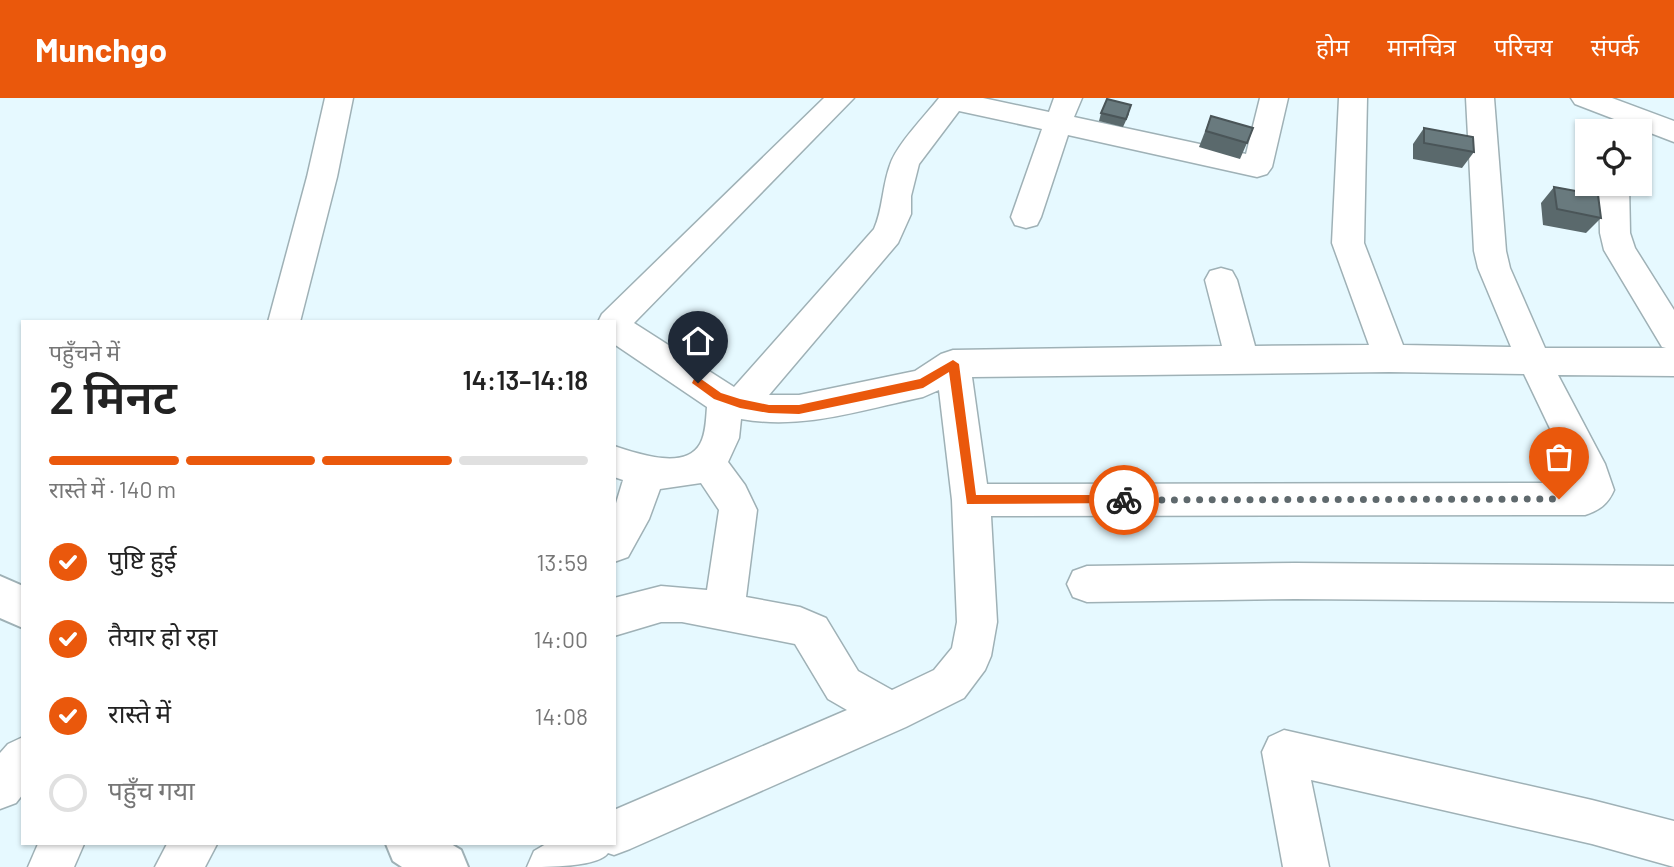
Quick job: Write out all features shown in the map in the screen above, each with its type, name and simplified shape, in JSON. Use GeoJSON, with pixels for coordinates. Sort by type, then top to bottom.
{"type":"FeatureCollection","features":[{"type":"Feature","properties":{"kind":"main road"},"geometry":{"type":"LineString","coordinates":[[0,595],[21,607]]}},
{"type":"Feature","properties":{"kind":"main road"},"geometry":{"type":"LineString","coordinates":[[411,845],[444,867]]}},
{"type":"Feature","properties":{"kind":"street"},"geometry":{"type":"LineString","coordinates":[[286,320],[339,98]]}},
{"type":"Feature","properties":{"kind":"street"},"geometry":{"type":"LineString","coordinates":[[616,323],[840,98]]}},
{"type":"Feature","properties":{"kind":"street"},"geometry":{"type":"LineString","coordinates":[[616,462],[651,473],[691,472],[708,463],[723,437],[732,401],[887,235],[896,214],[896,196],[905,162],[953,99],[1063,111],[1256,167],[1274,98]]}},
{"type":"Feature","properties":{"kind":"street"},"geometry":{"type":"LineString","coordinates":[[1353,98],[1348,243],[1390,357]]}},
{"type":"Feature","properties":{"kind":"street"},"geometry":{"type":"LineString","coordinates":[[971,500],[1585,499],[1596,489],[1592,475],[1534,361],[1494,268],[1490,251],[1480,98]]}},
{"type":"Feature","properties":{"kind":"street"},"geometry":{"type":"LineString","coordinates":[[1585,98],[1612,119]]}},
{"type":"Feature","properties":{"kind":"street"},"geometry":{"type":"LineString","coordinates":[[1026,216],[1063,111]]}},
{"type":"Feature","properties":{"kind":"street"},"geometry":{"type":"LineString","coordinates":[[1652,128],[1674,132]]}},
{"type":"Feature","properties":{"kind":"street"},"geometry":{"type":"LineString","coordinates":[[1614,196],[1615,233],[1620,250],[1674,338]]}},
{"type":"Feature","properties":{"kind":"street"},"geometry":{"type":"LineString","coordinates":[[1221,280],[1242,358]]}},
{"type":"Feature","properties":{"kind":"street"},"geometry":{"type":"LineString","coordinates":[[616,326],[732,401],[769,409],[799,410],[923,383],[953,364],[1390,357],[1674,362]]}},
{"type":"Feature","properties":{"kind":"street"},"geometry":{"type":"LineString","coordinates":[[616,831],[891,712],[949,684],[971,656],[977,622],[971,500],[953,364]]}},
{"type":"Feature","properties":{"kind":"street"},"geometry":{"type":"LineString","coordinates":[[708,463],[733,496],[738,510],[724,612]]}},
{"type":"Feature","properties":{"kind":"street"},"geometry":{"type":"LineString","coordinates":[[616,542],[636,507],[640,483],[651,473]]}},
{"type":"Feature","properties":{"kind":"street"},"geometry":{"type":"LineString","coordinates":[[1087,584],[1295,581],[1674,584]]}},
{"type":"Feature","properties":{"kind":"street"},"geometry":{"type":"LineString","coordinates":[[616,616],[661,604],[706,607],[800,626],[812,632],[843,685],[891,712]]}},
{"type":"Feature","properties":{"kind":"street"},"geometry":{"type":"LineString","coordinates":[[1306,867],[1284,752],[1592,822],[1674,844]]}},
{"type":"Feature","properties":{"kind":"street"},"geometry":{"type":"LineString","coordinates":[[0,787],[21,761]]}},
{"type":"Feature","properties":{"kind":"street"},"geometry":{"type":"LineString","coordinates":[[51,867],[61,845]]}},
{"type":"Feature","properties":{"kind":"street"},"geometry":{"type":"LineString","coordinates":[[178,867],[193,845]]}},
{"type":"Feature","properties":{"kind":"street"},"geometry":{"type":"LineString","coordinates":[[550,867],[587,845]]}},
{"type":"Feature","properties":{"kind":"building"},"geometry":{"type":"Polygon","coordinates":[[[1107,99],[1131,105],[1126,119],[1101,113],[1107,99]]]}},
{"type":"Feature","properties":{"kind":"building"},"geometry":{"type":"Polygon","coordinates":[[[1211,116],[1253,128],[1247,143],[1206,131],[1211,116]]]}},
{"type":"Feature","properties":{"kind":"building"},"geometry":{"type":"Polygon","coordinates":[[[1424,128],[1473,137],[1474,152],[1424,143],[1424,128]]]}},
{"type":"Feature","properties":{"kind":"building"},"geometry":{"type":"Polygon","coordinates":[[[1554,187],[1575,191],[1575,196],[1598,196],[1601,218],[1557,209],[1554,187]]]}},
{"type":"Feature","properties":{"kind":"way so far"},"geometry":{"type":"LineString","coordinates":[[1124,500],[1559,499]]}},
{"type":"Feature","properties":{"kind":"route"},"geometry":{"type":"LineString","coordinates":[[698,383],[717,396],[740,404],[799,410],[923,383],[953,364],[971,500],[1124,500]]}}]}
